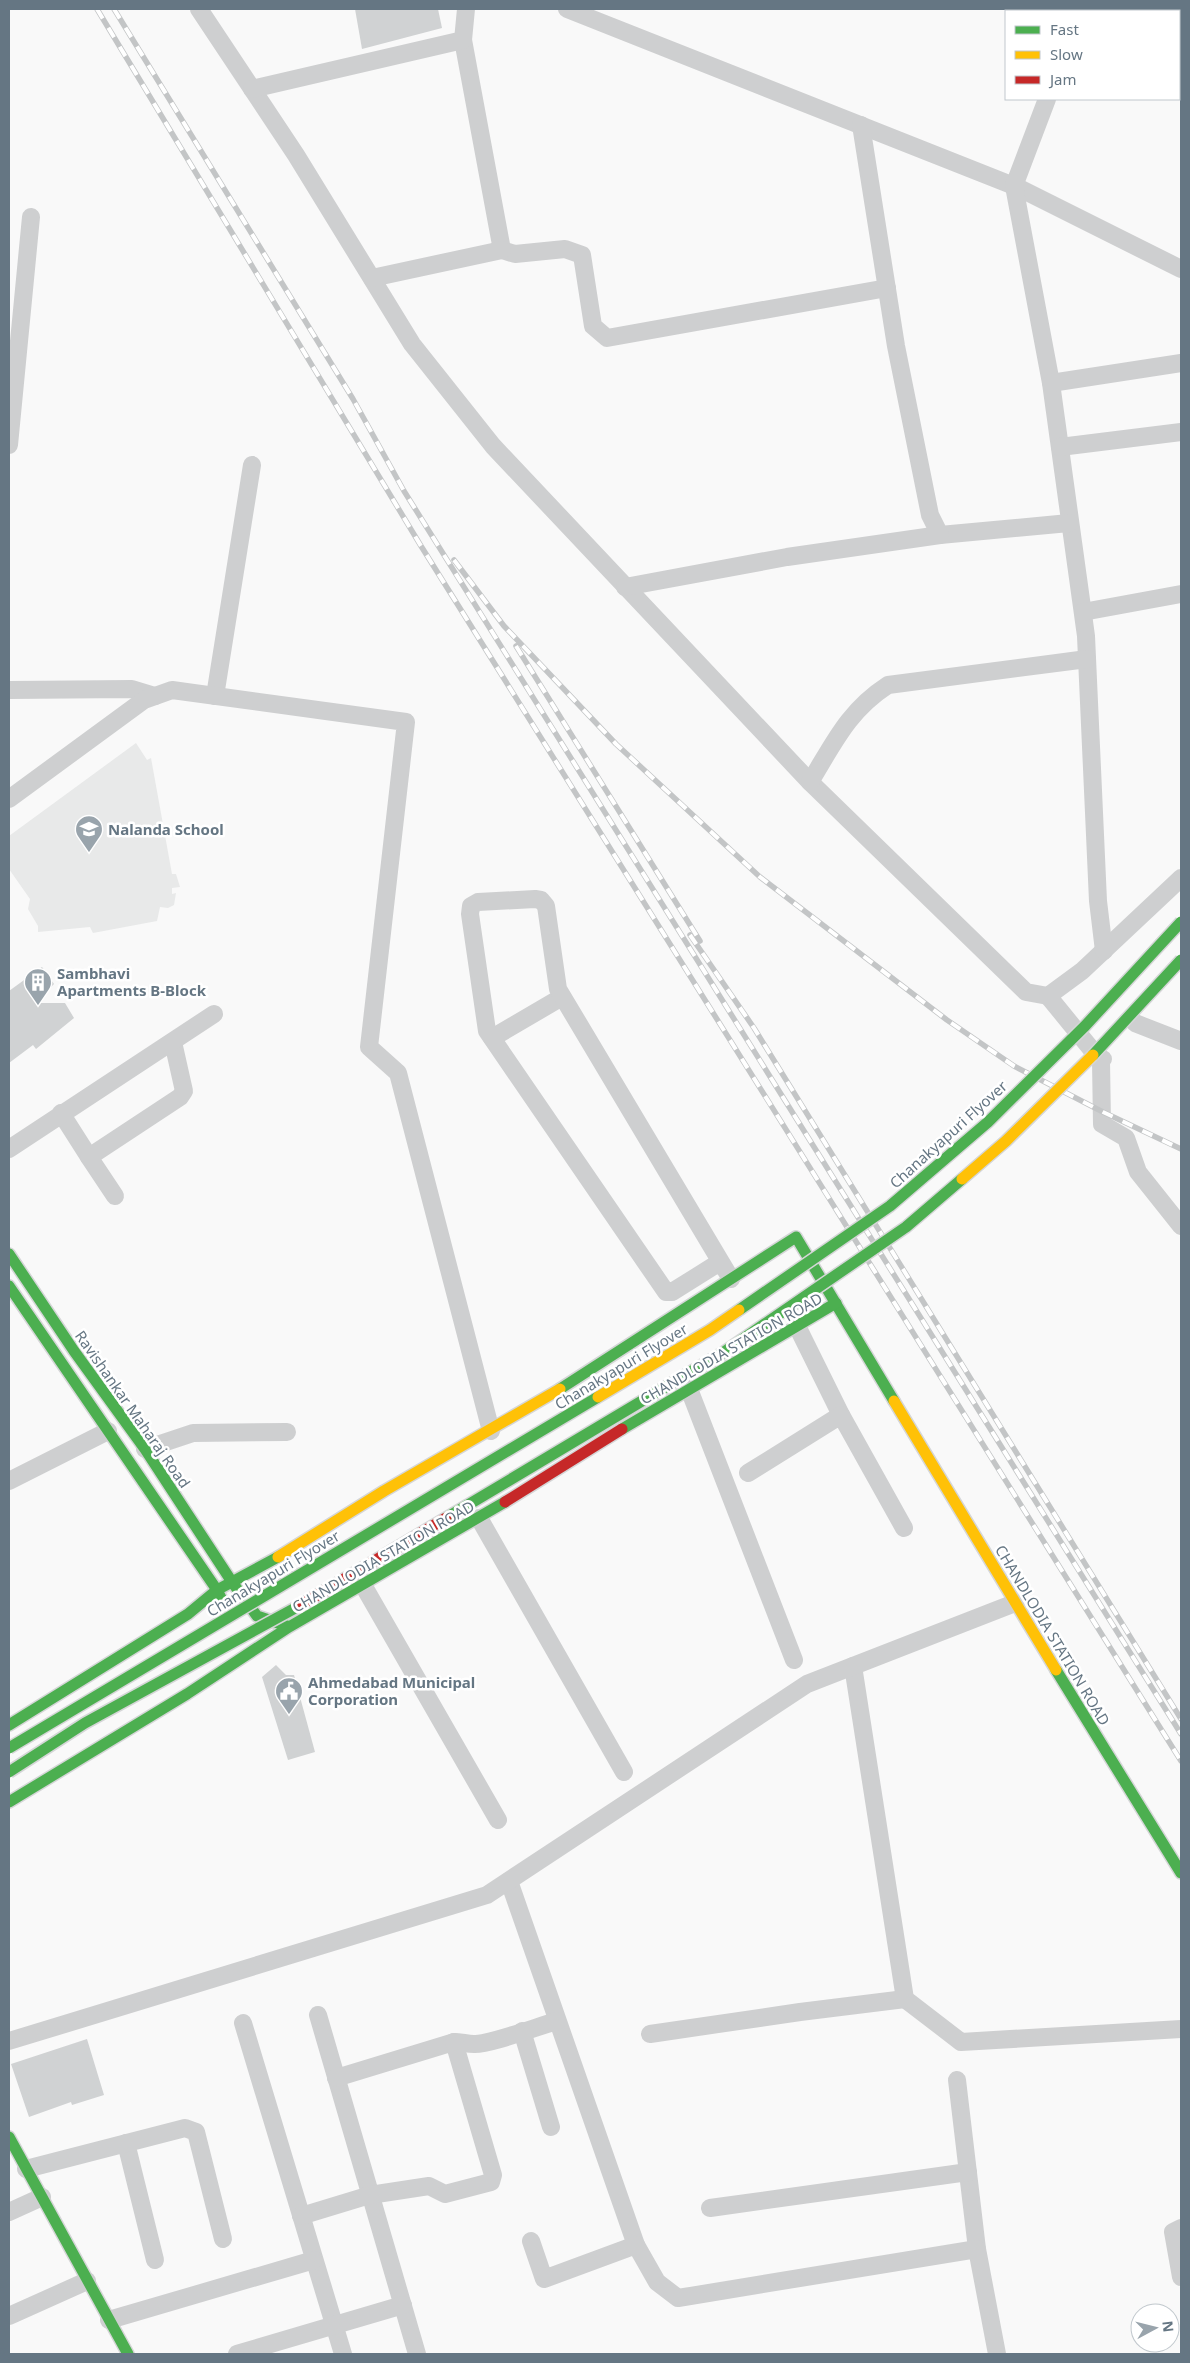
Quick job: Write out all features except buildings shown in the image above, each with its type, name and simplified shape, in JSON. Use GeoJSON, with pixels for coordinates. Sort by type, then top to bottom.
{"type":"FeatureCollection","features":[{"type":"Feature","properties":{"kind":"main road","name":"Chanakyapuri Flyover"},"geometry":{"type":"LineString","coordinates":[[9,1748],[710,1330],[890,1206],[988,1122],[1085,1026],[1181,922]]}},
{"type":"Feature","properties":{"kind":"main road"},"geometry":{"type":"LineString","coordinates":[[9,1772],[85,1723],[300,1605],[724,1352],[795,1304],[906,1227],[1006,1141],[1104,1044],[1181,960]]}},
{"type":"Feature","properties":{"kind":"main road"},"geometry":{"type":"LineString","coordinates":[[9,1725],[188,1614],[217,1590],[266,1564],[384,1491],[548,1397],[796,1236],[836,1303]]}},
{"type":"Feature","properties":{"kind":"main road","name":"Ravishankar Maharaj Road"},"geometry":{"type":"LineString","coordinates":[[9,1254],[74,1351],[145,1449],[232,1582]]}},
{"type":"Feature","properties":{"kind":"main road"},"geometry":{"type":"LineString","coordinates":[[9,1286],[217,1590],[238,1630],[235,1665]]}},
{"type":"Feature","properties":{"kind":"main road","name":"CHANDLODIA STATION ROAD"},"geometry":{"type":"LineString","coordinates":[[232,1582],[257,1616],[289,1627],[479,1518],[592,1446],[836,1303],[1015,1603],[1181,1872]]}},
{"type":"Feature","properties":{"kind":"main road"},"geometry":{"type":"LineString","coordinates":[[9,1802],[235,1665],[289,1627]]}},
{"type":"Feature","properties":{"kind":"main road"},"geometry":{"type":"LineString","coordinates":[[9,2137],[128,2354]]}},
{"type":"Feature","properties":{"kind":"street"},"geometry":{"type":"LineString","coordinates":[[199,9],[296,155],[412,344],[493,446],[810,782],[1026,992],[1048,996],[1101,1061],[1102,1124],[1126,1138],[1138,1172],[1181,1226]]}},
{"type":"Feature","properties":{"kind":"street"},"geometry":{"type":"LineString","coordinates":[[466,9],[463,40],[502,250]]}},
{"type":"Feature","properties":{"kind":"street"},"geometry":{"type":"LineString","coordinates":[[567,9],[1014,186],[1181,269]]}},
{"type":"Feature","properties":{"kind":"street"},"geometry":{"type":"LineString","coordinates":[[252,89],[463,40]]}},
{"type":"Feature","properties":{"kind":"street"},"geometry":{"type":"LineString","coordinates":[[1047,100],[1014,186],[1051,383],[1083,612],[1087,659],[1098,901],[1104,950]]}},
{"type":"Feature","properties":{"kind":"street"},"geometry":{"type":"LineString","coordinates":[[861,125],[887,288],[921,474],[930,515],[940,535]]}},
{"type":"Feature","properties":{"kind":"street"},"geometry":{"type":"LineString","coordinates":[[9,445],[31,217]]}},
{"type":"Feature","properties":{"kind":"street"},"geometry":{"type":"LineString","coordinates":[[372,278],[502,250],[515,254],[565,249],[582,255],[593,326],[607,338],[887,288]]}},
{"type":"Feature","properties":{"kind":"street"},"geometry":{"type":"LineString","coordinates":[[1051,383],[1181,363]]}},
{"type":"Feature","properties":{"kind":"street"},"geometry":{"type":"LineString","coordinates":[[1060,447],[1181,432]]}},
{"type":"Feature","properties":{"kind":"street"},"geometry":{"type":"LineString","coordinates":[[215,696],[252,464]]}},
{"type":"Feature","properties":{"kind":"street"},"geometry":{"type":"LineString","coordinates":[[625,587],[787,557],[940,535],[1069,522]]}},
{"type":"Feature","properties":{"kind":"street"},"geometry":{"type":"LineString","coordinates":[[1083,612],[1181,594]]}},
{"type":"Feature","properties":{"kind":"street"},"geometry":{"type":"LineString","coordinates":[[810,782],[848,719],[869,698],[888,685],[1087,659]]}},
{"type":"Feature","properties":{"kind":"street"},"geometry":{"type":"LineString","coordinates":[[9,690],[132,689],[154,696]]}},
{"type":"Feature","properties":{"kind":"street"},"geometry":{"type":"LineString","coordinates":[[9,799],[144,700],[172,690],[406,722],[369,1047],[398,1072],[491,1431]]}},
{"type":"Feature","properties":{"kind":"street"},"geometry":{"type":"LineString","coordinates":[[1048,996],[1082,971],[1181,878]]}},
{"type":"Feature","properties":{"kind":"street"},"geometry":{"type":"LineString","coordinates":[[720,1262],[672,1292],[666,1292],[487,1032],[470,914],[471,906],[478,902],[542,900],[546,906],[558,989],[731,1278]]}},
{"type":"Feature","properties":{"kind":"street"},"geometry":{"type":"LineString","coordinates":[[1101,1061],[1181,975]]}},
{"type":"Feature","properties":{"kind":"street"},"geometry":{"type":"LineString","coordinates":[[492,1038],[562,997]]}},
{"type":"Feature","properties":{"kind":"street"},"geometry":{"type":"LineString","coordinates":[[9,1149],[214,1014]]}},
{"type":"Feature","properties":{"kind":"street"},"geometry":{"type":"LineString","coordinates":[[1135,1023],[1181,1041]]}},
{"type":"Feature","properties":{"kind":"street"},"geometry":{"type":"LineString","coordinates":[[89,1157],[180,1097],[184,1091],[173,1042]]}},
{"type":"Feature","properties":{"kind":"street"},"geometry":{"type":"LineString","coordinates":[[61,1113],[115,1196]]}},
{"type":"Feature","properties":{"kind":"street"},"geometry":{"type":"LineString","coordinates":[[797,1326],[841,1415],[904,1528]]}},
{"type":"Feature","properties":{"kind":"street"},"geometry":{"type":"LineString","coordinates":[[689,1389],[794,1660]]}},
{"type":"Feature","properties":{"kind":"street"},"geometry":{"type":"LineString","coordinates":[[748,1473],[841,1415]]}},
{"type":"Feature","properties":{"kind":"street"},"geometry":{"type":"LineString","coordinates":[[9,1481],[108,1431]]}},
{"type":"Feature","properties":{"kind":"street"},"geometry":{"type":"LineString","coordinates":[[145,1449],[193,1433],[287,1432]]}},
{"type":"Feature","properties":{"kind":"street"},"geometry":{"type":"LineString","coordinates":[[479,1518],[624,1772]]}},
{"type":"Feature","properties":{"kind":"street"},"geometry":{"type":"LineString","coordinates":[[363,1585],[498,1820]]}},
{"type":"Feature","properties":{"kind":"street"},"geometry":{"type":"LineString","coordinates":[[9,2041],[487,1895],[807,1684],[1015,1603]]}},
{"type":"Feature","properties":{"kind":"street"},"geometry":{"type":"LineString","coordinates":[[852,1666],[905,1999],[961,2042],[1181,2029]]}},
{"type":"Feature","properties":{"kind":"street"},"geometry":{"type":"LineString","coordinates":[[509,1881],[636,2246],[657,2282],[678,2298],[977,2249]]}},
{"type":"Feature","properties":{"kind":"street"},"geometry":{"type":"LineString","coordinates":[[650,2034],[905,1999]]}},
{"type":"Feature","properties":{"kind":"street"},"geometry":{"type":"LineString","coordinates":[[318,2015],[417,2354]]}},
{"type":"Feature","properties":{"kind":"street"},"geometry":{"type":"LineString","coordinates":[[336,2078],[454,2042],[474,2044],[557,2021]]}},
{"type":"Feature","properties":{"kind":"street"},"geometry":{"type":"LineString","coordinates":[[243,2023],[343,2354]]}},
{"type":"Feature","properties":{"kind":"street"},"geometry":{"type":"LineString","coordinates":[[522,2031],[552,2127]]}},
{"type":"Feature","properties":{"kind":"street"},"geometry":{"type":"LineString","coordinates":[[301,2216],[370,2195],[429,2186],[445,2194],[491,2182],[493,2175],[454,2042]]}},
{"type":"Feature","properties":{"kind":"street"},"geometry":{"type":"LineString","coordinates":[[957,2080],[977,2249],[997,2354]]}},
{"type":"Feature","properties":{"kind":"street"},"geometry":{"type":"LineString","coordinates":[[26,2169],[185,2128],[196,2132],[223,2239]]}},
{"type":"Feature","properties":{"kind":"street"},"geometry":{"type":"LineString","coordinates":[[126,2143],[155,2260]]}},
{"type":"Feature","properties":{"kind":"street"},"geometry":{"type":"LineString","coordinates":[[710,2208],[968,2172]]}},
{"type":"Feature","properties":{"kind":"street"},"geometry":{"type":"LineString","coordinates":[[9,2212],[42,2197]]}},
{"type":"Feature","properties":{"kind":"street"},"geometry":{"type":"LineString","coordinates":[[1181,2228],[1172,2232],[1181,2277]]}},
{"type":"Feature","properties":{"kind":"street"},"geometry":{"type":"LineString","coordinates":[[531,2241],[544,2279],[636,2246]]}},
{"type":"Feature","properties":{"kind":"street"},"geometry":{"type":"LineString","coordinates":[[108,2320],[314,2260]]}},
{"type":"Feature","properties":{"kind":"street"},"geometry":{"type":"LineString","coordinates":[[9,2316],[88,2281]]}},
{"type":"Feature","properties":{"kind":"street"},"geometry":{"type":"LineString","coordinates":[[237,2354],[269,2350],[334,2325],[402,2305]]}},
{"type":"Feature","properties":{"kind":"shaded area","name":"Nalanda School"},"geometry":{"type":"Polygon","coordinates":[[[136,743],[147,760],[151,758],[172,874],[176,874],[180,887],[172,888],[172,894],[176,893],[174,905],[168,908],[160,907],[157,921],[93,933],[90,927],[38,932],[38,926],[28,909],[30,899],[9,869],[9,836],[136,743]]]}},
{"type":"Feature","properties":{"kind":"railway"},"geometry":{"type":"LineString","coordinates":[[97,9],[421,546],[1181,1761]]}},
{"type":"Feature","properties":{"kind":"railway"},"geometry":{"type":"LineString","coordinates":[[114,9],[353,399],[404,491],[1181,1734]]}},
{"type":"Feature","properties":{"kind":"railway"},"geometry":{"type":"LineString","coordinates":[[454,560],[504,626],[616,744],[760,877],[947,1020],[1014,1066],[1103,1112],[1181,1149]]}},
{"type":"Feature","properties":{"kind":"railway"},"geometry":{"type":"LineString","coordinates":[[516,646],[700,941]]}},
{"type":"Feature","properties":{"kind":"railway"},"geometry":{"type":"LineString","coordinates":[[690,935],[754,1028],[1181,1719]]}},
{"type":"Feature","properties":{"kind":"traffic: fast"},"geometry":{"type":"LineString","coordinates":[[739,1310],[890,1206],[988,1122],[1085,1026],[1181,922]]}},
{"type":"Feature","properties":{"kind":"traffic: fast"},"geometry":{"type":"LineString","coordinates":[[1093,1055],[1181,960]]}},
{"type":"Feature","properties":{"kind":"traffic: fast"},"geometry":{"type":"LineString","coordinates":[[446,1518],[724,1352],[906,1227],[962,1179]]}},
{"type":"Feature","properties":{"kind":"traffic: fast"},"geometry":{"type":"LineString","coordinates":[[560,1389],[796,1237],[894,1401]]}},
{"type":"Feature","properties":{"kind":"traffic: fast"},"geometry":{"type":"LineString","coordinates":[[9,1254],[74,1351],[145,1449],[232,1582],[257,1616],[287,1626]]}},
{"type":"Feature","properties":{"kind":"traffic: fast"},"geometry":{"type":"LineString","coordinates":[[9,1286],[217,1590],[224,1604]]}},
{"type":"Feature","properties":{"kind":"traffic: fast"},"geometry":{"type":"LineString","coordinates":[[622,1429],[836,1303]]}},
{"type":"Feature","properties":{"kind":"traffic: fast"},"geometry":{"type":"LineString","coordinates":[[9,1748],[598,1397]]}},
{"type":"Feature","properties":{"kind":"traffic: fast"},"geometry":{"type":"LineString","coordinates":[[9,1802],[187,1694],[289,1627],[505,1502]]}},
{"type":"Feature","properties":{"kind":"traffic: fast"},"geometry":{"type":"LineString","coordinates":[[9,1725],[188,1614],[217,1590],[278,1557]]}},
{"type":"Feature","properties":{"kind":"traffic: fast"},"geometry":{"type":"LineString","coordinates":[[9,1772],[85,1723],[299,1606]]}},
{"type":"Feature","properties":{"kind":"traffic: fast"},"geometry":{"type":"LineString","coordinates":[[1056,1670],[1181,1873]]}},
{"type":"Feature","properties":{"kind":"traffic: fast"},"geometry":{"type":"LineString","coordinates":[[9,2137],[128,2354]]}},
{"type":"Feature","properties":{"kind":"traffic: slow"},"geometry":{"type":"LineString","coordinates":[[962,1179],[1006,1141],[1093,1055]]}},
{"type":"Feature","properties":{"kind":"traffic: slow"},"geometry":{"type":"LineString","coordinates":[[598,1397],[710,1330],[739,1310]]}},
{"type":"Feature","properties":{"kind":"traffic: slow"},"geometry":{"type":"LineString","coordinates":[[278,1557],[384,1491],[560,1389]]}},
{"type":"Feature","properties":{"kind":"traffic: slow"},"geometry":{"type":"LineString","coordinates":[[894,1401],[1056,1670]]}},
{"type":"Feature","properties":{"kind":"traffic: jam"},"geometry":{"type":"LineString","coordinates":[[505,1502],[622,1429]]}},
{"type":"Feature","properties":{"kind":"traffic: jam"},"geometry":{"type":"LineString","coordinates":[[299,1606],[446,1518]]}},
{"type":"Feature","properties":{"kind":"place","name":"Nalanda School"},"geometry":{"type":"Point","coordinates":[89,853]}},
{"type":"Feature","properties":{"kind":"place","name":"Sambhavi Apartments B-Block"},"geometry":{"type":"Point","coordinates":[38,1006]}},
{"type":"Feature","properties":{"kind":"place","name":"Ahmedabad Municipal Corporation"},"geometry":{"type":"Point","coordinates":[289,1715]}}]}
